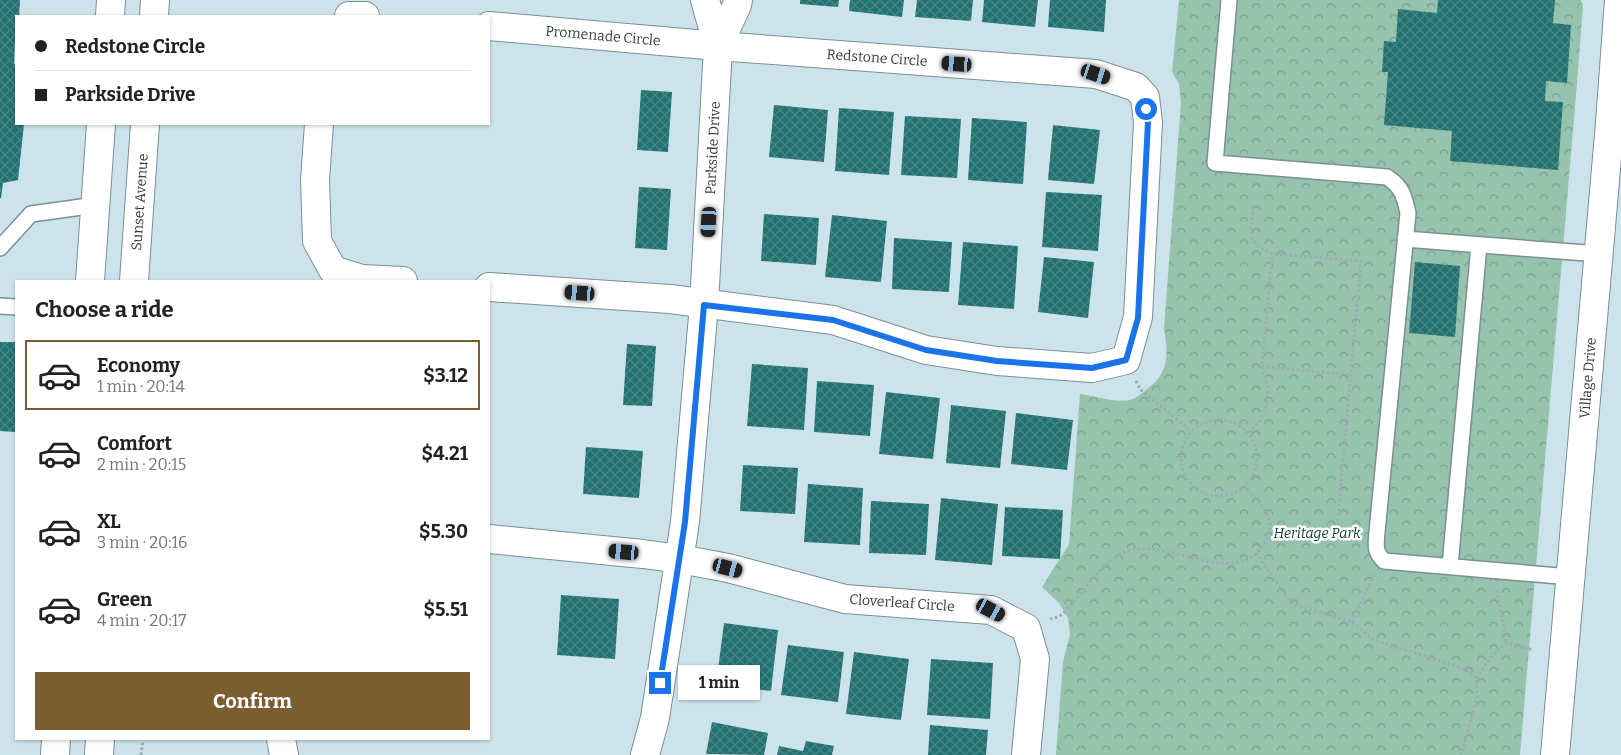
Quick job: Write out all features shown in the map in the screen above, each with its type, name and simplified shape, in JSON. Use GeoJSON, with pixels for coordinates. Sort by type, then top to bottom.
{"type":"FeatureCollection","features":[{"type":"Feature","properties":{"kind":"street"},"geometry":{"type":"LineString","coordinates":[[110,15],[111,0]]}},
{"type":"Feature","properties":{"kind":"street"},"geometry":{"type":"LineString","coordinates":[[154,15],[155,0]]}},
{"type":"Feature","properties":{"kind":"street","name":"Parkside Drive"},"geometry":{"type":"LineString","coordinates":[[645,755],[655,718],[685,522],[704,305],[718,46],[705,0]]}},
{"type":"Feature","properties":{"kind":"street","name":"Parkside Drive"},"geometry":{"type":"LineString","coordinates":[[718,46],[738,0]]}},
{"type":"Feature","properties":{"kind":"street","name":"Village Drive"},"geometry":{"type":"LineString","coordinates":[[1555,755],[1610,123],[1618,0]]}},
{"type":"Feature","properties":{"kind":"street","name":"Promenade Circle"},"geometry":{"type":"LineString","coordinates":[[490,26],[718,46]]}},
{"type":"Feature","properties":{"kind":"street","name":"Redstone Circle"},"geometry":{"type":"LineString","coordinates":[[718,46],[1096,74],[1136,87],[1145,97],[1148,122],[1138,318],[1126,360]]}},
{"type":"Feature","properties":{"kind":"street"},"geometry":{"type":"LineString","coordinates":[[90,280],[102,125]]}},
{"type":"Feature","properties":{"kind":"street","name":"Sunset Avenue"},"geometry":{"type":"LineString","coordinates":[[134,280],[146,125]]}},
{"type":"Feature","properties":{"kind":"street"},"geometry":{"type":"LineString","coordinates":[[319,125],[315,180],[317,241],[327,276],[389,280]]}},
{"type":"Feature","properties":{"kind":"street"},"geometry":{"type":"LineString","coordinates":[[490,287],[670,299],[704,305],[833,320],[926,350],[997,361],[1092,368],[1126,360]]}},
{"type":"Feature","properties":{"kind":"street","name":"Cloverleaf Circle"},"geometry":{"type":"LineString","coordinates":[[490,539],[680,559],[728,568],[845,599],[991,610],[1026,628]]}},
{"type":"Feature","properties":{"kind":"street"},"geometry":{"type":"LineString","coordinates":[[1026,628],[1035,659],[1026,755]]}},
{"type":"Feature","properties":{"kind":"street"},"geometry":{"type":"LineString","coordinates":[[55,755],[56,740]]}},
{"type":"Feature","properties":{"kind":"street"},"geometry":{"type":"LineString","coordinates":[[99,755],[100,740]]}},
{"type":"Feature","properties":{"kind":"street"},"geometry":{"type":"LineString","coordinates":[[281,740],[284,755]]}},
{"type":"Feature","properties":{"kind":"lane"},"geometry":{"type":"LineString","coordinates":[[1229,0],[1215,163],[1387,177],[1397,184],[1404,195],[1408,213],[1376,545],[1378,554],[1384,561],[1571,577]]}},
{"type":"Feature","properties":{"kind":"lane"},"geometry":{"type":"LineString","coordinates":[[0,248],[31,214],[96,205]]}},
{"type":"Feature","properties":{"kind":"lane"},"geometry":{"type":"LineString","coordinates":[[1405,239],[1599,254]]}},
{"type":"Feature","properties":{"kind":"lane"},"geometry":{"type":"LineString","coordinates":[[1450,566],[1479,245]]}},
{"type":"Feature","properties":{"kind":"lane"},"geometry":{"type":"LineString","coordinates":[[0,306],[15,307]]}},
{"type":"Feature","properties":{"kind":"path"},"geometry":{"type":"LineString","coordinates":[[1254,207],[1251,229],[1252,239],[1258,248],[1272,254],[1361,261],[1336,538],[1358,541],[1358,548]]}},
{"type":"Feature","properties":{"kind":"path"},"geometry":{"type":"LineString","coordinates":[[1249,433],[1260,420],[1266,406],[1268,392],[1262,366],[1272,254]]}},
{"type":"Feature","properties":{"kind":"path"},"geometry":{"type":"LineString","coordinates":[[1126,360],[1140,390],[1191,431]]}},
{"type":"Feature","properties":{"kind":"path"},"geometry":{"type":"LineString","coordinates":[[1262,366],[1351,375]]}},
{"type":"Feature","properties":{"kind":"path"},"geometry":{"type":"LineString","coordinates":[[1220,419],[1236,423],[1249,433],[1256,445],[1258,458],[1255,472],[1237,492],[1224,496],[1208,494],[1194,487],[1184,475],[1180,460],[1183,445],[1191,431],[1204,422],[1220,419]]}},
{"type":"Feature","properties":{"kind":"path"},"geometry":{"type":"LineString","coordinates":[[1026,628],[1061,615],[1100,570],[1112,559],[1128,551],[1145,549],[1168,552],[1208,562],[1244,561],[1256,553],[1266,542],[1271,529],[1270,518],[1263,507],[1244,486]]}},
{"type":"Feature","properties":{"kind":"path"},"geometry":{"type":"LineString","coordinates":[[1256,553],[1287,597],[1296,604],[1352,622],[1374,640],[1454,665],[1466,670],[1476,678]]}},
{"type":"Feature","properties":{"kind":"path"},"geometry":{"type":"LineString","coordinates":[[1352,622],[1374,575],[1368,568]]}},
{"type":"Feature","properties":{"kind":"path"},"geometry":{"type":"LineString","coordinates":[[1496,586],[1506,643]]}},
{"type":"Feature","properties":{"kind":"path"},"geometry":{"type":"LineString","coordinates":[[1506,643],[1534,650]]}},
{"type":"Feature","properties":{"kind":"path"},"geometry":{"type":"LineString","coordinates":[[1461,755],[1477,698],[1476,678],[1492,656],[1506,643]]}},
{"type":"Feature","properties":{"kind":"path"},"geometry":{"type":"LineString","coordinates":[[141,755],[143,740]]}},
{"type":"Feature","properties":{"kind":"green space","name":"Heritage Park"},"geometry":{"type":"Polygon","coordinates":[[[1179,0],[1581,0],[1583,7],[1577,83],[1520,755],[1056,755],[1063,661],[1070,635],[1068,618],[1059,603],[1042,587],[1069,544],[1080,394],[1111,400],[1130,400],[1154,384],[1160,377],[1166,362],[1164,328],[1181,103],[1179,84],[1172,72],[1179,0]]]}},
{"type":"Feature","properties":{"kind":"building"},"geometry":{"type":"Polygon","coordinates":[[[0,0],[20,0],[19,15],[15,15],[15,125],[24,125],[18,180],[3,183],[0,198],[0,0]]]}},
{"type":"Feature","properties":{"kind":"building"},"geometry":{"type":"Polygon","coordinates":[[[800,0],[839,0],[838,7],[800,4],[800,0]]]}},
{"type":"Feature","properties":{"kind":"building"},"geometry":{"type":"Polygon","coordinates":[[[850,0],[904,0],[902,17],[849,11],[850,0]]]}},
{"type":"Feature","properties":{"kind":"building"},"geometry":{"type":"Polygon","coordinates":[[[917,0],[973,0],[971,21],[915,17],[917,0]]]}},
{"type":"Feature","properties":{"kind":"building"},"geometry":{"type":"Polygon","coordinates":[[[984,0],[1038,0],[1035,27],[982,22],[984,0]]]}},
{"type":"Feature","properties":{"kind":"building"},"geometry":{"type":"Polygon","coordinates":[[[1050,0],[1106,0],[1104,32],[1048,27],[1050,0]]]}},
{"type":"Feature","properties":{"kind":"building"},"geometry":{"type":"Polygon","coordinates":[[[1438,0],[1555,0],[1553,23],[1571,25],[1567,83],[1546,81],[1545,101],[1563,102],[1558,170],[1450,161],[1452,131],[1384,125],[1388,72],[1382,72],[1384,41],[1396,42],[1398,9],[1437,13],[1438,0]]]}},
{"type":"Feature","properties":{"kind":"building"},"geometry":{"type":"Polygon","coordinates":[[[641,90],[672,92],[668,152],[637,150],[641,90]]]}},
{"type":"Feature","properties":{"kind":"building"},"geometry":{"type":"Polygon","coordinates":[[[774,105],[828,110],[824,162],[769,157],[774,105]]]}},
{"type":"Feature","properties":{"kind":"building"},"geometry":{"type":"Polygon","coordinates":[[[839,108],[894,112],[889,175],[835,171],[839,108]]]}},
{"type":"Feature","properties":{"kind":"building"},"geometry":{"type":"Polygon","coordinates":[[[905,116],[961,119],[957,178],[901,175],[905,116]]]}},
{"type":"Feature","properties":{"kind":"building"},"geometry":{"type":"Polygon","coordinates":[[[972,118],[1027,122],[1023,184],[968,180],[972,118]]]}},
{"type":"Feature","properties":{"kind":"building"},"geometry":{"type":"Polygon","coordinates":[[[1053,125],[1100,130],[1094,184],[1048,180],[1053,125]]]}},
{"type":"Feature","properties":{"kind":"building"},"geometry":{"type":"Polygon","coordinates":[[[639,187],[671,189],[667,250],[635,248],[639,187]]]}},
{"type":"Feature","properties":{"kind":"building"},"geometry":{"type":"Polygon","coordinates":[[[1046,192],[1102,195],[1098,251],[1042,247],[1046,192]]]}},
{"type":"Feature","properties":{"kind":"building"},"geometry":{"type":"Polygon","coordinates":[[[764,214],[819,218],[816,265],[761,261],[764,214]]]}},
{"type":"Feature","properties":{"kind":"building"},"geometry":{"type":"Polygon","coordinates":[[[832,215],[887,221],[881,282],[825,277],[832,215]]]}},
{"type":"Feature","properties":{"kind":"building"},"geometry":{"type":"Polygon","coordinates":[[[894,238],[952,242],[949,292],[892,289],[894,238]]]}},
{"type":"Feature","properties":{"kind":"building"},"geometry":{"type":"Polygon","coordinates":[[[963,242],[1018,246],[1014,309],[958,305],[963,242]]]}},
{"type":"Feature","properties":{"kind":"building"},"geometry":{"type":"Polygon","coordinates":[[[1044,257],[1094,262],[1088,318],[1038,312],[1044,257]]]}},
{"type":"Feature","properties":{"kind":"building"},"geometry":{"type":"Polygon","coordinates":[[[1415,262],[1460,266],[1455,337],[1409,333],[1415,262]]]}},
{"type":"Feature","properties":{"kind":"building"},"geometry":{"type":"Polygon","coordinates":[[[0,342],[15,342],[15,432],[0,431],[0,342]]]}},
{"type":"Feature","properties":{"kind":"building"},"geometry":{"type":"Polygon","coordinates":[[[627,344],[656,346],[652,406],[623,405],[627,344]]]}},
{"type":"Feature","properties":{"kind":"building"},"geometry":{"type":"Polygon","coordinates":[[[752,364],[808,368],[804,430],[747,426],[752,364]]]}},
{"type":"Feature","properties":{"kind":"building"},"geometry":{"type":"Polygon","coordinates":[[[817,381],[874,385],[870,436],[814,432],[817,381]]]}},
{"type":"Feature","properties":{"kind":"building"},"geometry":{"type":"Polygon","coordinates":[[[886,392],[940,398],[933,459],[879,454],[886,392]]]}},
{"type":"Feature","properties":{"kind":"building"},"geometry":{"type":"Polygon","coordinates":[[[951,405],[1006,411],[1000,468],[946,463],[951,405]]]}},
{"type":"Feature","properties":{"kind":"building"},"geometry":{"type":"Polygon","coordinates":[[[1016,413],[1073,420],[1067,470],[1011,464],[1016,413]]]}},
{"type":"Feature","properties":{"kind":"building"},"geometry":{"type":"Polygon","coordinates":[[[586,447],[643,451],[639,498],[583,494],[586,447]]]}},
{"type":"Feature","properties":{"kind":"building"},"geometry":{"type":"Polygon","coordinates":[[[743,465],[798,468],[795,514],[740,511],[743,465]]]}},
{"type":"Feature","properties":{"kind":"building"},"geometry":{"type":"Polygon","coordinates":[[[808,484],[863,488],[860,545],[804,542],[808,484]]]}},
{"type":"Feature","properties":{"kind":"building"},"geometry":{"type":"Polygon","coordinates":[[[941,498],[998,504],[992,565],[935,560],[941,498]]]}},
{"type":"Feature","properties":{"kind":"building"},"geometry":{"type":"Polygon","coordinates":[[[871,501],[929,504],[926,555],[869,553],[871,501]]]}},
{"type":"Feature","properties":{"kind":"building"},"geometry":{"type":"Polygon","coordinates":[[[1005,507],[1063,510],[1060,559],[1002,556],[1005,507]]]}},
{"type":"Feature","properties":{"kind":"building"},"geometry":{"type":"Polygon","coordinates":[[[561,595],[619,599],[615,659],[557,655],[561,595]]]}},
{"type":"Feature","properties":{"kind":"building"},"geometry":{"type":"Polygon","coordinates":[[[724,623],[778,630],[771,691],[716,685],[724,623]]]}},
{"type":"Feature","properties":{"kind":"building"},"geometry":{"type":"Polygon","coordinates":[[[788,645],[844,652],[838,702],[781,695],[788,645]]]}},
{"type":"Feature","properties":{"kind":"building"},"geometry":{"type":"Polygon","coordinates":[[[854,652],[909,659],[901,720],[846,714],[854,652]]]}},
{"type":"Feature","properties":{"kind":"building"},"geometry":{"type":"Polygon","coordinates":[[[931,659],[993,663],[990,719],[927,715],[931,659]]]}},
{"type":"Feature","properties":{"kind":"building"},"geometry":{"type":"Polygon","coordinates":[[[712,722],[768,733],[764,755],[706,754],[712,722]]]}},
{"type":"Feature","properties":{"kind":"building"},"geometry":{"type":"Polygon","coordinates":[[[930,725],[988,730],[986,755],[928,755],[930,725]]]}},
{"type":"Feature","properties":{"kind":"building"},"geometry":{"type":"Polygon","coordinates":[[[806,741],[834,746],[832,755],[777,755],[779,746],[803,751],[806,741]]]}},
{"type":"Feature","properties":{"kind":"route"},"geometry":{"type":"LineString","coordinates":[[660,683],[685,522],[704,305],[833,320],[926,350],[997,361],[1092,368],[1126,360],[1138,318],[1148,122],[1146,109]]}}]}
